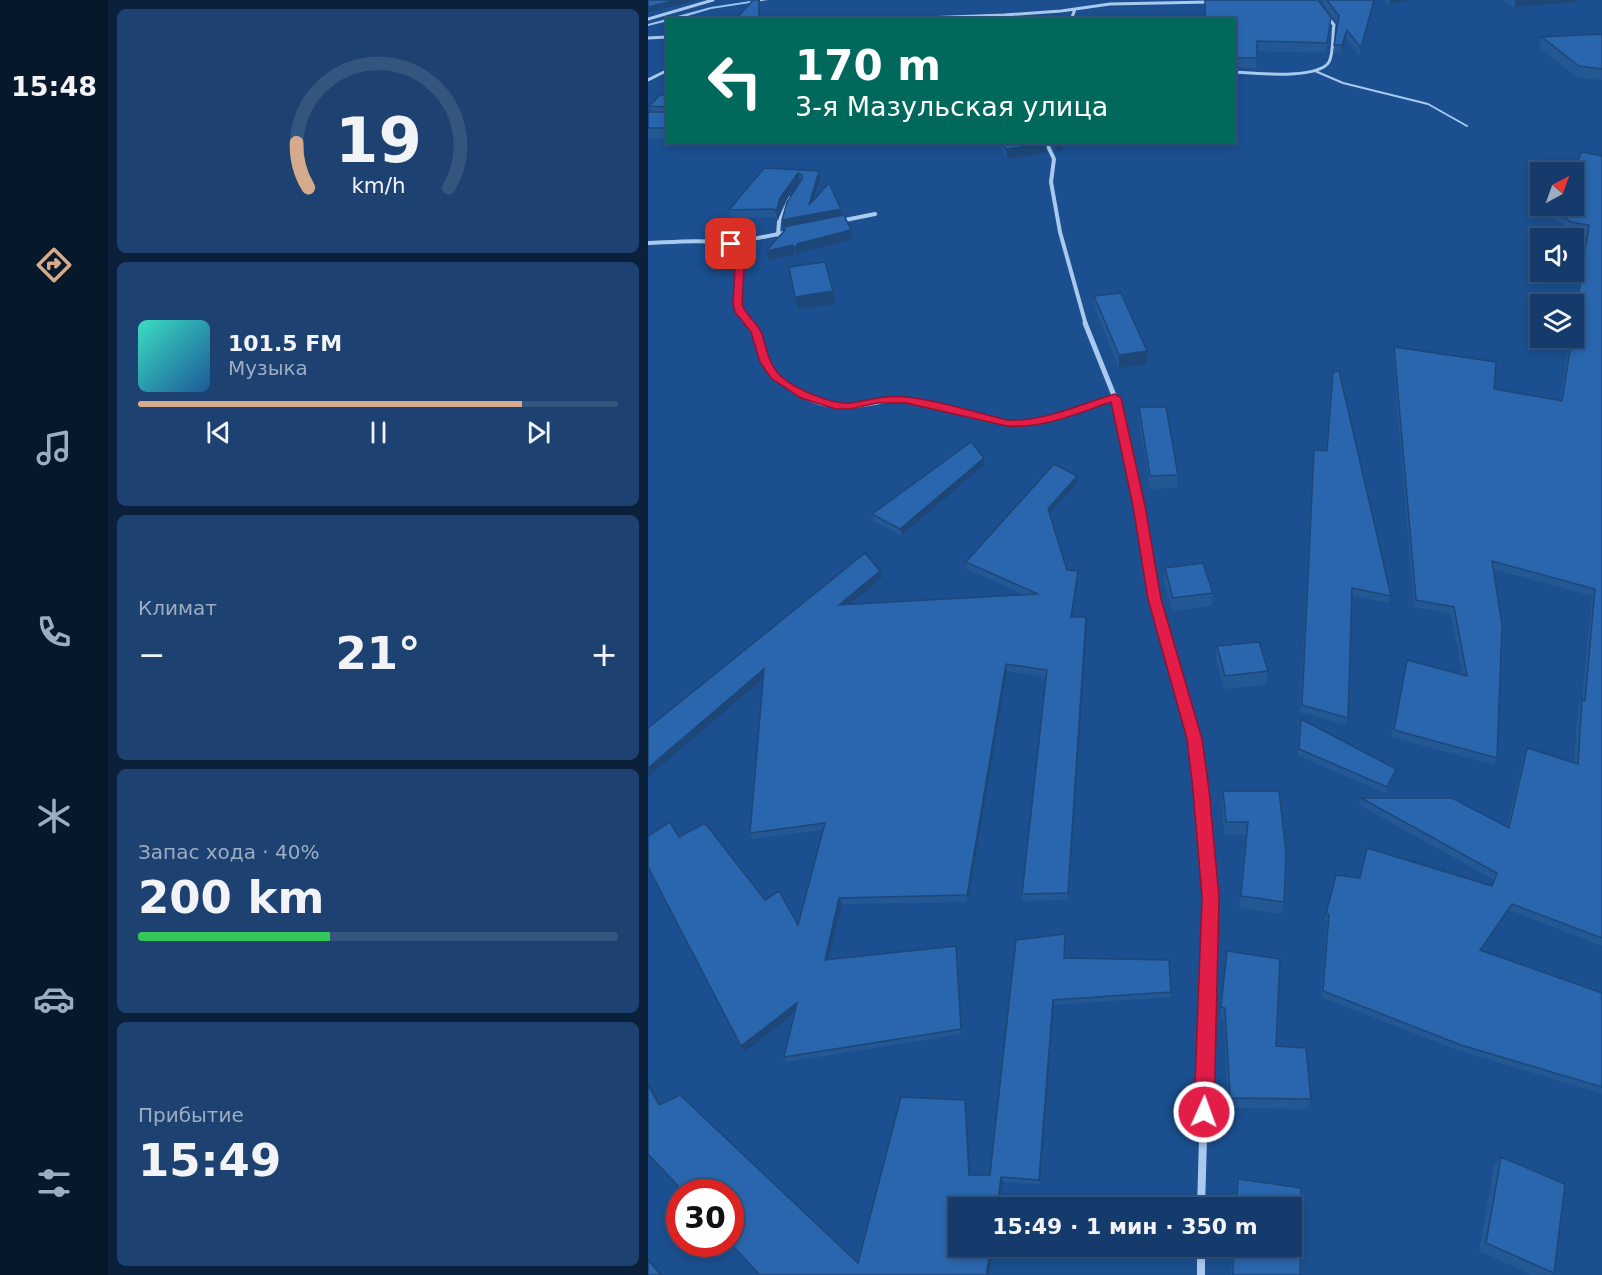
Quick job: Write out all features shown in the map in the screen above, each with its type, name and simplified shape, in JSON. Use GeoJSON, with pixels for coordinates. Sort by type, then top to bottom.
{"type":"FeatureCollection","features":[{"type":"Feature","properties":{"kind":"street"},"geometry":{"type":"LineString","coordinates":[[648,19],[713,0]]}},
{"type":"Feature","properties":{"kind":"street"},"geometry":{"type":"LineString","coordinates":[[923,18],[1004,15],[1110,4],[1217,2]]}},
{"type":"Feature","properties":{"kind":"street"},"geometry":{"type":"LineString","coordinates":[[1236,72],[1297,73],[1315,71],[1325,66],[1328,62],[1334,25],[1322,8]]}},
{"type":"Feature","properties":{"kind":"street"},"geometry":{"type":"LineString","coordinates":[[1072,18],[1075,9]]}},
{"type":"Feature","properties":{"kind":"street"},"geometry":{"type":"LineString","coordinates":[[648,38],[666,37]]}},
{"type":"Feature","properties":{"kind":"street"},"geometry":{"type":"LineString","coordinates":[[648,80],[666,71]]}},
{"type":"Feature","properties":{"kind":"street"},"geometry":{"type":"LineString","coordinates":[[1047,144],[1054,159],[1051,182],[1060,232],[1088,330],[1115,398],[1139,506],[1154,599],[1194,739],[1201,790],[1210,897],[1201,1197]]}},
{"type":"Feature","properties":{"kind":"street"},"geometry":{"type":"LineString","coordinates":[[778,235],[779,222],[793,194]]}},
{"type":"Feature","properties":{"kind":"street"},"geometry":{"type":"LineString","coordinates":[[833,223],[875,214]]}},
{"type":"Feature","properties":{"kind":"street"},"geometry":{"type":"LineString","coordinates":[[648,243],[731,244],[790,232]]}},
{"type":"Feature","properties":{"kind":"street"},"geometry":{"type":"LineString","coordinates":[[731,244],[740,252],[738,304],[740,312],[756,331],[765,362],[774,376],[805,395],[843,406],[877,400],[906,400],[1007,423],[1022,424],[1057,417],[1115,398]]}},
{"type":"Feature","properties":{"kind":"street"},"geometry":{"type":"LineString","coordinates":[[1201,1257],[1201,1275]]}},
{"type":"Feature","properties":{"kind":"lane"},"geometry":{"type":"LineString","coordinates":[[1315,71],[1343,83],[1428,104],[1467,126]]}},
{"type":"Feature","properties":{"kind":"building"},"geometry":{"type":"Polygon","coordinates":[[[648,0],[677,0],[648,7],[648,0]]]}},
{"type":"Feature","properties":{"kind":"building"},"geometry":{"type":"Polygon","coordinates":[[[753,0],[759,0],[759,18],[737,18],[753,0]]]}},
{"type":"Feature","properties":{"kind":"building"},"geometry":{"type":"Polygon","coordinates":[[[1205,0],[1318,0],[1331,17],[1327,43],[1257,41],[1257,58],[1236,58],[1236,18],[1205,18],[1205,0]]]}},
{"type":"Feature","properties":{"kind":"building"},"geometry":{"type":"Polygon","coordinates":[[[1327,0],[1374,0],[1361,48],[1347,30],[1342,45],[1334,45],[1339,16],[1327,0]]]}},
{"type":"Feature","properties":{"kind":"building"},"geometry":{"type":"Polygon","coordinates":[[[1602,34],[1602,69],[1579,66],[1542,37],[1602,34]]]}},
{"type":"Feature","properties":{"kind":"building"},"geometry":{"type":"Polygon","coordinates":[[[660,95],[666,95],[666,107],[649,106],[660,95]]]}},
{"type":"Feature","properties":{"kind":"building"},"geometry":{"type":"Polygon","coordinates":[[[648,112],[666,112],[666,128],[648,128],[648,112]]]}},
{"type":"Feature","properties":{"kind":"building"},"geometry":{"type":"Polygon","coordinates":[[[1003,144],[1046,144],[1006,149],[1003,144]]]}},
{"type":"Feature","properties":{"kind":"building"},"geometry":{"type":"Polygon","coordinates":[[[1582,152],[1602,156],[1602,938],[1512,904],[1480,950],[1602,993],[1602,1087],[1461,1045],[1323,991],[1329,914],[1326,914],[1336,875],[1360,878],[1367,848],[1492,886],[1497,873],[1361,798],[1452,798],[1509,828],[1527,748],[1578,764],[1582,699],[1585,700],[1595,589],[1492,561],[1502,625],[1497,758],[1394,730],[1407,660],[1467,676],[1454,607],[1416,600],[1394,347],[1496,362],[1494,389],[1562,401],[1570,348],[1584,348],[1584,294],[1579,294],[1580,282],[1584,282],[1584,258],[1589,225],[1571,222],[1562,216],[1584,216],[1584,162],[1577,162],[1582,152]]]}},
{"type":"Feature","properties":{"kind":"building"},"geometry":{"type":"Polygon","coordinates":[[[764,168],[819,171],[809,205],[829,183],[841,209],[782,220],[787,202],[802,179],[802,175],[798,173],[780,198],[776,212],[774,209],[729,210],[764,168]]]}},
{"type":"Feature","properties":{"kind":"building"},"geometry":{"type":"Polygon","coordinates":[[[844,215],[851,230],[797,244],[795,249],[793,245],[766,251],[785,230],[784,227],[844,215]]]}},
{"type":"Feature","properties":{"kind":"building"},"geometry":{"type":"Polygon","coordinates":[[[825,262],[833,291],[795,297],[789,267],[825,262]]]}},
{"type":"Feature","properties":{"kind":"building"},"geometry":{"type":"Polygon","coordinates":[[[1121,293],[1147,351],[1119,355],[1094,296],[1121,293]]]}},
{"type":"Feature","properties":{"kind":"building"},"geometry":{"type":"Polygon","coordinates":[[[1339,371],[1391,596],[1352,588],[1348,718],[1302,705],[1314,450],[1327,451],[1333,372],[1339,371]]]}},
{"type":"Feature","properties":{"kind":"building"},"geometry":{"type":"Polygon","coordinates":[[[1139,407],[1166,407],[1178,475],[1150,476],[1139,407]]]}},
{"type":"Feature","properties":{"kind":"building"},"geometry":{"type":"Polygon","coordinates":[[[971,442],[984,458],[900,529],[872,514],[971,442]]]}},
{"type":"Feature","properties":{"kind":"building"},"geometry":{"type":"Polygon","coordinates":[[[1054,464],[1077,476],[1048,509],[1067,570],[1078,571],[1071,617],[1086,617],[1068,893],[1022,894],[1047,670],[1006,664],[967,895],[839,898],[825,960],[956,946],[961,1029],[784,1057],[797,1003],[741,1046],[648,867],[648,836],[670,822],[679,837],[705,823],[765,900],[779,891],[798,925],[825,823],[750,833],[764,669],[648,768],[648,728],[865,553],[880,571],[839,605],[1038,594],[966,562],[1054,464]]]}},
{"type":"Feature","properties":{"kind":"building"},"geometry":{"type":"Polygon","coordinates":[[[1203,563],[1213,593],[1173,598],[1165,568],[1203,563]]]}},
{"type":"Feature","properties":{"kind":"building"},"geometry":{"type":"Polygon","coordinates":[[[1259,642],[1268,671],[1225,676],[1217,646],[1259,642]]]}},
{"type":"Feature","properties":{"kind":"building"},"geometry":{"type":"Polygon","coordinates":[[[1301,719],[1396,769],[1387,787],[1299,749],[1301,719]]]}},
{"type":"Feature","properties":{"kind":"building"},"geometry":{"type":"Polygon","coordinates":[[[1223,791],[1279,791],[1286,853],[1284,902],[1241,896],[1248,822],[1226,822],[1223,791]]]}},
{"type":"Feature","properties":{"kind":"building"},"geometry":{"type":"Polygon","coordinates":[[[1065,934],[1064,958],[1169,960],[1171,992],[1053,1000],[1039,1180],[1001,1177],[998,1197],[948,1197],[948,1257],[989,1257],[986,1275],[760,1275],[743,1257],[744,1179],[672,1179],[648,1154],[648,1085],[659,1105],[680,1095],[858,1263],[901,1097],[965,1100],[969,1175],[990,1175],[1016,940],[1065,934]]]}},
{"type":"Feature","properties":{"kind":"building"},"geometry":{"type":"Polygon","coordinates":[[[1227,951],[1280,959],[1276,1046],[1306,1048],[1311,1099],[1230,1098],[1225,1008],[1221,1007],[1227,951]]]}},
{"type":"Feature","properties":{"kind":"building"},"geometry":{"type":"Polygon","coordinates":[[[1501,1157],[1565,1184],[1554,1273],[1486,1243],[1501,1157]]]}},
{"type":"Feature","properties":{"kind":"building"},"geometry":{"type":"Polygon","coordinates":[[[1238,1179],[1301,1188],[1301,1197],[1237,1197],[1238,1179]]]}},
{"type":"Feature","properties":{"kind":"building"},"geometry":{"type":"Polygon","coordinates":[[[1234,1257],[1300,1257],[1300,1275],[1233,1275],[1234,1257]]]}},
{"type":"Feature","properties":{"kind":"building"},"geometry":{"type":"Polygon","coordinates":[[[648,1260],[661,1275],[648,1275],[648,1260]]]}},
{"type":"Feature","properties":{"kind":"waterway"},"geometry":{"type":"LineString","coordinates":[[674,18],[711,8],[766,0]]}},
{"type":"Feature","properties":{"kind":"waterway"},"geometry":{"type":"LineString","coordinates":[[648,25],[666,20]]}},
{"type":"Feature","properties":{"kind":"route"},"geometry":{"type":"LineString","coordinates":[[731,244],[740,252],[738,304],[740,312],[756,331],[765,362],[774,376],[805,395],[836,406],[850,406],[877,400],[906,400],[1007,423],[1022,424],[1057,417],[1115,398],[1139,506],[1154,599],[1194,739],[1201,790],[1210,897],[1204,1112]]}}]}
